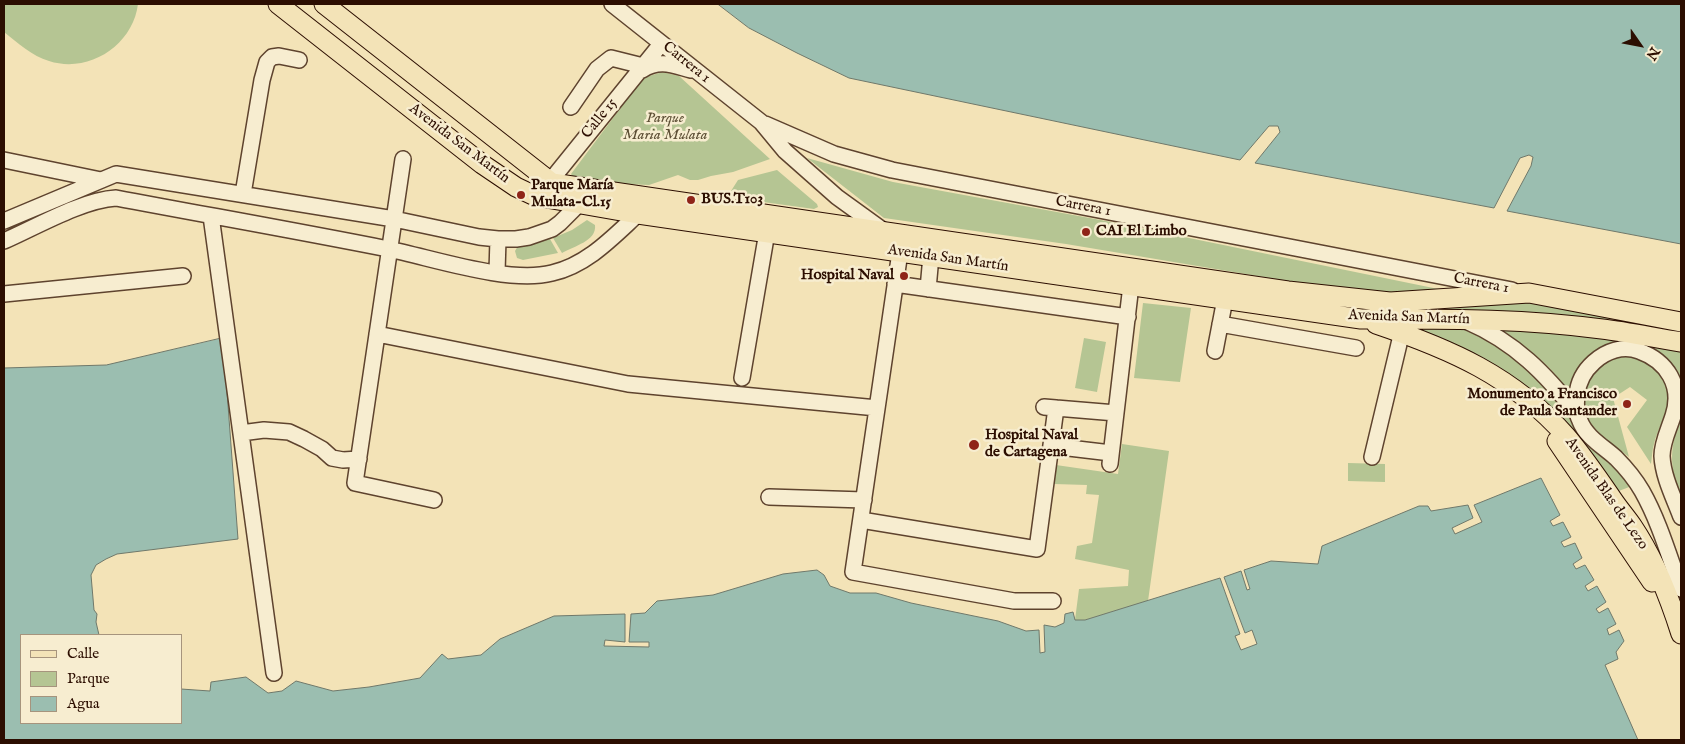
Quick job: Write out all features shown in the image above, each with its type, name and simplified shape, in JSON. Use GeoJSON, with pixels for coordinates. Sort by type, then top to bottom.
{"type":"FeatureCollection","features":[{"type":"Feature","properties":{"kind":"main road","name":"Avenida San Martín"},"geometry":{"type":"LineString","coordinates":[[278,4],[482,164],[516,187],[536,196],[549,191],[884,231],[1374,302],[1405,318],[1529,293],[1681,322]]}},
{"type":"Feature","properties":{"kind":"main road","name":"Avenida San Martín"},"geometry":{"type":"LineString","coordinates":[[330,6],[549,191],[579,204],[1361,319],[1459,319],[1602,328],[1681,342]]}},
{"type":"Feature","properties":{"kind":"main road"},"geometry":{"type":"LineString","coordinates":[[1405,318],[1445,349],[1472,362],[1519,392],[1540,411],[1562,449],[1679,625]]}},
{"type":"Feature","properties":{"kind":"street","name":"Carrera 1"},"geometry":{"type":"LineString","coordinates":[[612,4],[761,122],[785,152],[837,197],[884,231],[900,252]]}},
{"type":"Feature","properties":{"kind":"street","name":"Calle 15"},"geometry":{"type":"LineString","coordinates":[[549,191],[556,174],[661,44]]}},
{"type":"Feature","properties":{"kind":"street"},"geometry":{"type":"LineString","coordinates":[[274,673],[241,433],[218,217],[236,193],[267,62],[272,57],[279,56],[299,60]]}},
{"type":"Feature","properties":{"kind":"street"},"geometry":{"type":"LineString","coordinates":[[571,107],[597,69],[611,58],[640,70],[663,62],[695,71]]}},
{"type":"Feature","properties":{"kind":"street","name":"Carrera 1"},"geometry":{"type":"LineString","coordinates":[[761,122],[834,154],[892,170],[1529,293]]}},
{"type":"Feature","properties":{"kind":"street"},"geometry":{"type":"LineString","coordinates":[[403,159],[355,483],[434,500]]}},
{"type":"Feature","properties":{"kind":"street"},"geometry":{"type":"LineString","coordinates":[[4,160],[101,180]]}},
{"type":"Feature","properties":{"kind":"street"},"geometry":{"type":"LineString","coordinates":[[4,221],[116,174],[394,219],[498,239],[528,237],[552,229],[560,224],[579,204]]}},
{"type":"Feature","properties":{"kind":"street"},"geometry":{"type":"LineString","coordinates":[[74,191],[82,206]]}},
{"type":"Feature","properties":{"kind":"street"},"geometry":{"type":"LineString","coordinates":[[4,241],[82,206],[104,199],[116,198],[524,276],[550,274],[570,268],[605,245],[638,214]]}},
{"type":"Feature","properties":{"kind":"street"},"geometry":{"type":"LineString","coordinates":[[259,225],[264,198]]}},
{"type":"Feature","properties":{"kind":"street"},"geometry":{"type":"LineString","coordinates":[[742,378],[767,232]]}},
{"type":"Feature","properties":{"kind":"street"},"geometry":{"type":"LineString","coordinates":[[497,272],[498,239]]}},
{"type":"Feature","properties":{"kind":"street"},"geometry":{"type":"LineString","coordinates":[[900,252],[853,572],[1014,601],[1053,601]]}},
{"type":"Feature","properties":{"kind":"street"},"geometry":{"type":"LineString","coordinates":[[928,289],[931,256]]}},
{"type":"Feature","properties":{"kind":"street"},"geometry":{"type":"LineString","coordinates":[[4,294],[183,276]]}},
{"type":"Feature","properties":{"kind":"street"},"geometry":{"type":"LineString","coordinates":[[896,284],[1128,317]]}},
{"type":"Feature","properties":{"kind":"street"},"geometry":{"type":"LineString","coordinates":[[1052,446],[1111,459],[1131,286]]}},
{"type":"Feature","properties":{"kind":"street"},"geometry":{"type":"LineString","coordinates":[[1215,351],[1225,299]]}},
{"type":"Feature","properties":{"kind":"street"},"geometry":{"type":"LineString","coordinates":[[1372,457],[1405,318]]}},
{"type":"Feature","properties":{"kind":"street"},"geometry":{"type":"LineString","coordinates":[[1459,319],[1484,329],[1504,340],[1546,376],[1578,415],[1584,428],[1628,471],[1642,491],[1681,589]]}},
{"type":"Feature","properties":{"kind":"street"},"geometry":{"type":"LineString","coordinates":[[1220,324],[1356,348]]}},
{"type":"Feature","properties":{"kind":"street"},"geometry":{"type":"LineString","coordinates":[[377,334],[628,384],[877,408]]}},
{"type":"Feature","properties":{"kind":"street"},"geometry":{"type":"LineString","coordinates":[[1578,415],[1577,391],[1581,379],[1589,366],[1600,356],[1613,350],[1624,348],[1636,350],[1648,354],[1665,368],[1673,379],[1676,388],[1676,401],[1662,454],[1666,475],[1681,517]]}},
{"type":"Feature","properties":{"kind":"street"},"geometry":{"type":"LineString","coordinates":[[861,520],[1036,549],[1052,446],[1050,407],[1116,413]]}},
{"type":"Feature","properties":{"kind":"street"},"geometry":{"type":"LineString","coordinates":[[241,433],[264,430],[289,432],[322,449],[332,458],[343,460],[359,459]]}},
{"type":"Feature","properties":{"kind":"street"},"geometry":{"type":"LineString","coordinates":[[769,497],[864,500]]}},
{"type":"Feature","properties":{"kind":"green space"},"geometry":{"type":"Polygon","coordinates":[[[4,4],[138,4],[128,32],[107,53],[79,63],[64,64],[37,56],[4,32],[4,4]]]}},
{"type":"Feature","properties":{"kind":"green space","name":"Parque Maria Mulata"},"geometry":{"type":"Polygon","coordinates":[[[662,72],[679,76],[770,159],[733,172],[698,180],[690,180],[678,175],[649,185],[576,182],[571,174],[643,78],[662,72]]]}},
{"type":"Feature","properties":{"kind":"green space"},"geometry":{"type":"Polygon","coordinates":[[[807,158],[893,182],[1106,221],[1448,291],[1377,296],[1066,244],[884,218],[807,158]]]}},
{"type":"Feature","properties":{"kind":"green space"},"geometry":{"type":"Polygon","coordinates":[[[777,170],[817,204],[818,207],[814,209],[734,198],[731,191],[738,180],[777,170]]]}},
{"type":"Feature","properties":{"kind":"green space"},"geometry":{"type":"Polygon","coordinates":[[[587,220],[595,225],[595,231],[589,239],[562,253],[553,238],[572,230],[587,220]]]}},
{"type":"Feature","properties":{"kind":"green space"},"geometry":{"type":"Polygon","coordinates":[[[550,239],[558,253],[523,260],[517,258],[515,251],[518,246],[550,239]]]}},
{"type":"Feature","properties":{"kind":"green space"},"geometry":{"type":"Polygon","coordinates":[[[1512,300],[1611,318],[1607,323],[1413,310],[1512,300]]]}},
{"type":"Feature","properties":{"kind":"green space"},"geometry":{"type":"Polygon","coordinates":[[[1143,303],[1191,308],[1180,382],[1134,378],[1143,303]]]}},
{"type":"Feature","properties":{"kind":"green space"},"geometry":{"type":"Polygon","coordinates":[[[1430,325],[1475,332],[1532,367],[1570,416],[1577,430],[1632,486],[1616,492],[1544,403],[1524,384],[1490,363],[1418,332],[1430,325]]]}},
{"type":"Feature","properties":{"kind":"green space"},"geometry":{"type":"Polygon","coordinates":[[[1500,330],[1634,339],[1681,350],[1681,378],[1670,362],[1655,349],[1638,344],[1618,345],[1591,356],[1584,362],[1579,368],[1570,389],[1567,391],[1544,363],[1500,330]]]}},
{"type":"Feature","properties":{"kind":"green space"},"geometry":{"type":"Polygon","coordinates":[[[1084,338],[1106,342],[1097,392],[1075,388],[1084,338]]]}},
{"type":"Feature","properties":{"kind":"green space"},"geometry":{"type":"Polygon","coordinates":[[[1622,355],[1629,355],[1646,362],[1659,372],[1664,379],[1669,395],[1665,414],[1655,439],[1651,464],[1627,427],[1647,400],[1630,387],[1613,398],[1629,457],[1599,434],[1586,414],[1584,394],[1592,374],[1608,360],[1622,355]]]}},
{"type":"Feature","properties":{"kind":"green space"},"geometry":{"type":"Polygon","coordinates":[[[1681,417],[1681,495],[1672,464],[1672,455],[1681,417]]]}},
{"type":"Feature","properties":{"kind":"green space"},"geometry":{"type":"Polygon","coordinates":[[[1122,444],[1169,451],[1148,601],[1085,620],[1075,620],[1079,589],[1128,586],[1129,570],[1075,559],[1077,546],[1092,543],[1099,495],[1086,494],[1087,485],[1054,484],[1056,465],[1118,474],[1122,444]]]}},
{"type":"Feature","properties":{"kind":"green space"},"geometry":{"type":"Polygon","coordinates":[[[1348,463],[1385,464],[1385,482],[1348,481],[1348,463]]]}},
{"type":"Feature","properties":{"kind":"water"},"geometry":{"type":"Polygon","coordinates":[[[718,4],[1681,4],[1681,244],[1507,211],[1531,166],[1533,157],[1529,155],[1520,158],[1494,208],[1255,163],[1280,132],[1278,126],[1269,126],[1240,160],[849,78],[749,28],[718,4]]]}},
{"type":"Feature","properties":{"kind":"water"},"geometry":{"type":"Polygon","coordinates":[[[223,338],[238,539],[117,554],[96,565],[91,575],[94,610],[97,614],[96,622],[99,634],[20,634],[20,724],[182,724],[182,689],[210,691],[211,682],[246,677],[268,693],[282,691],[296,681],[333,691],[420,678],[442,654],[448,659],[481,655],[500,639],[554,616],[625,614],[625,642],[605,640],[604,646],[649,647],[649,642],[629,642],[631,614],[645,613],[657,601],[713,595],[783,574],[817,570],[824,575],[830,586],[850,593],[876,593],[911,603],[998,621],[1026,631],[1039,630],[1040,653],[1045,652],[1044,625],[1055,627],[1064,623],[1065,614],[1073,612],[1075,620],[1085,620],[1220,578],[1240,634],[1235,636],[1241,650],[1257,644],[1252,630],[1245,633],[1224,577],[1241,571],[1247,590],[1250,589],[1244,570],[1271,561],[1318,564],[1322,546],[1419,506],[1428,506],[1431,511],[1468,505],[1473,518],[1452,528],[1455,534],[1482,522],[1474,505],[1541,478],[1560,515],[1550,521],[1553,526],[1563,522],[1571,537],[1561,542],[1564,547],[1575,543],[1582,558],[1573,564],[1576,569],[1585,565],[1594,580],[1585,586],[1588,591],[1597,586],[1606,602],[1596,609],[1599,613],[1608,608],[1616,624],[1607,629],[1609,635],[1619,630],[1624,641],[1616,652],[1618,659],[1605,665],[1638,740],[4,740],[4,368],[106,365],[223,338]]]}},
{"type":"Feature","properties":{"kind":"place","name":"Parque María Mulata-Cl.15"},"geometry":{"type":"Point","coordinates":[521,195]}},
{"type":"Feature","properties":{"kind":"place","name":"BUS.T103"},"geometry":{"type":"Point","coordinates":[691,200]}},
{"type":"Feature","properties":{"kind":"place","name":"CAI El Limbo"},"geometry":{"type":"Point","coordinates":[1086,232]}},
{"type":"Feature","properties":{"kind":"place","name":"Hospital Naval"},"geometry":{"type":"Point","coordinates":[904,276]}},
{"type":"Feature","properties":{"kind":"place","name":"Monumento a Francisco de Paula Santander"},"geometry":{"type":"Point","coordinates":[1627,404]}},
{"type":"Feature","properties":{"kind":"place","name":"Hospital Naval de Cartagena"},"geometry":{"type":"Point","coordinates":[974,445]}}]}
